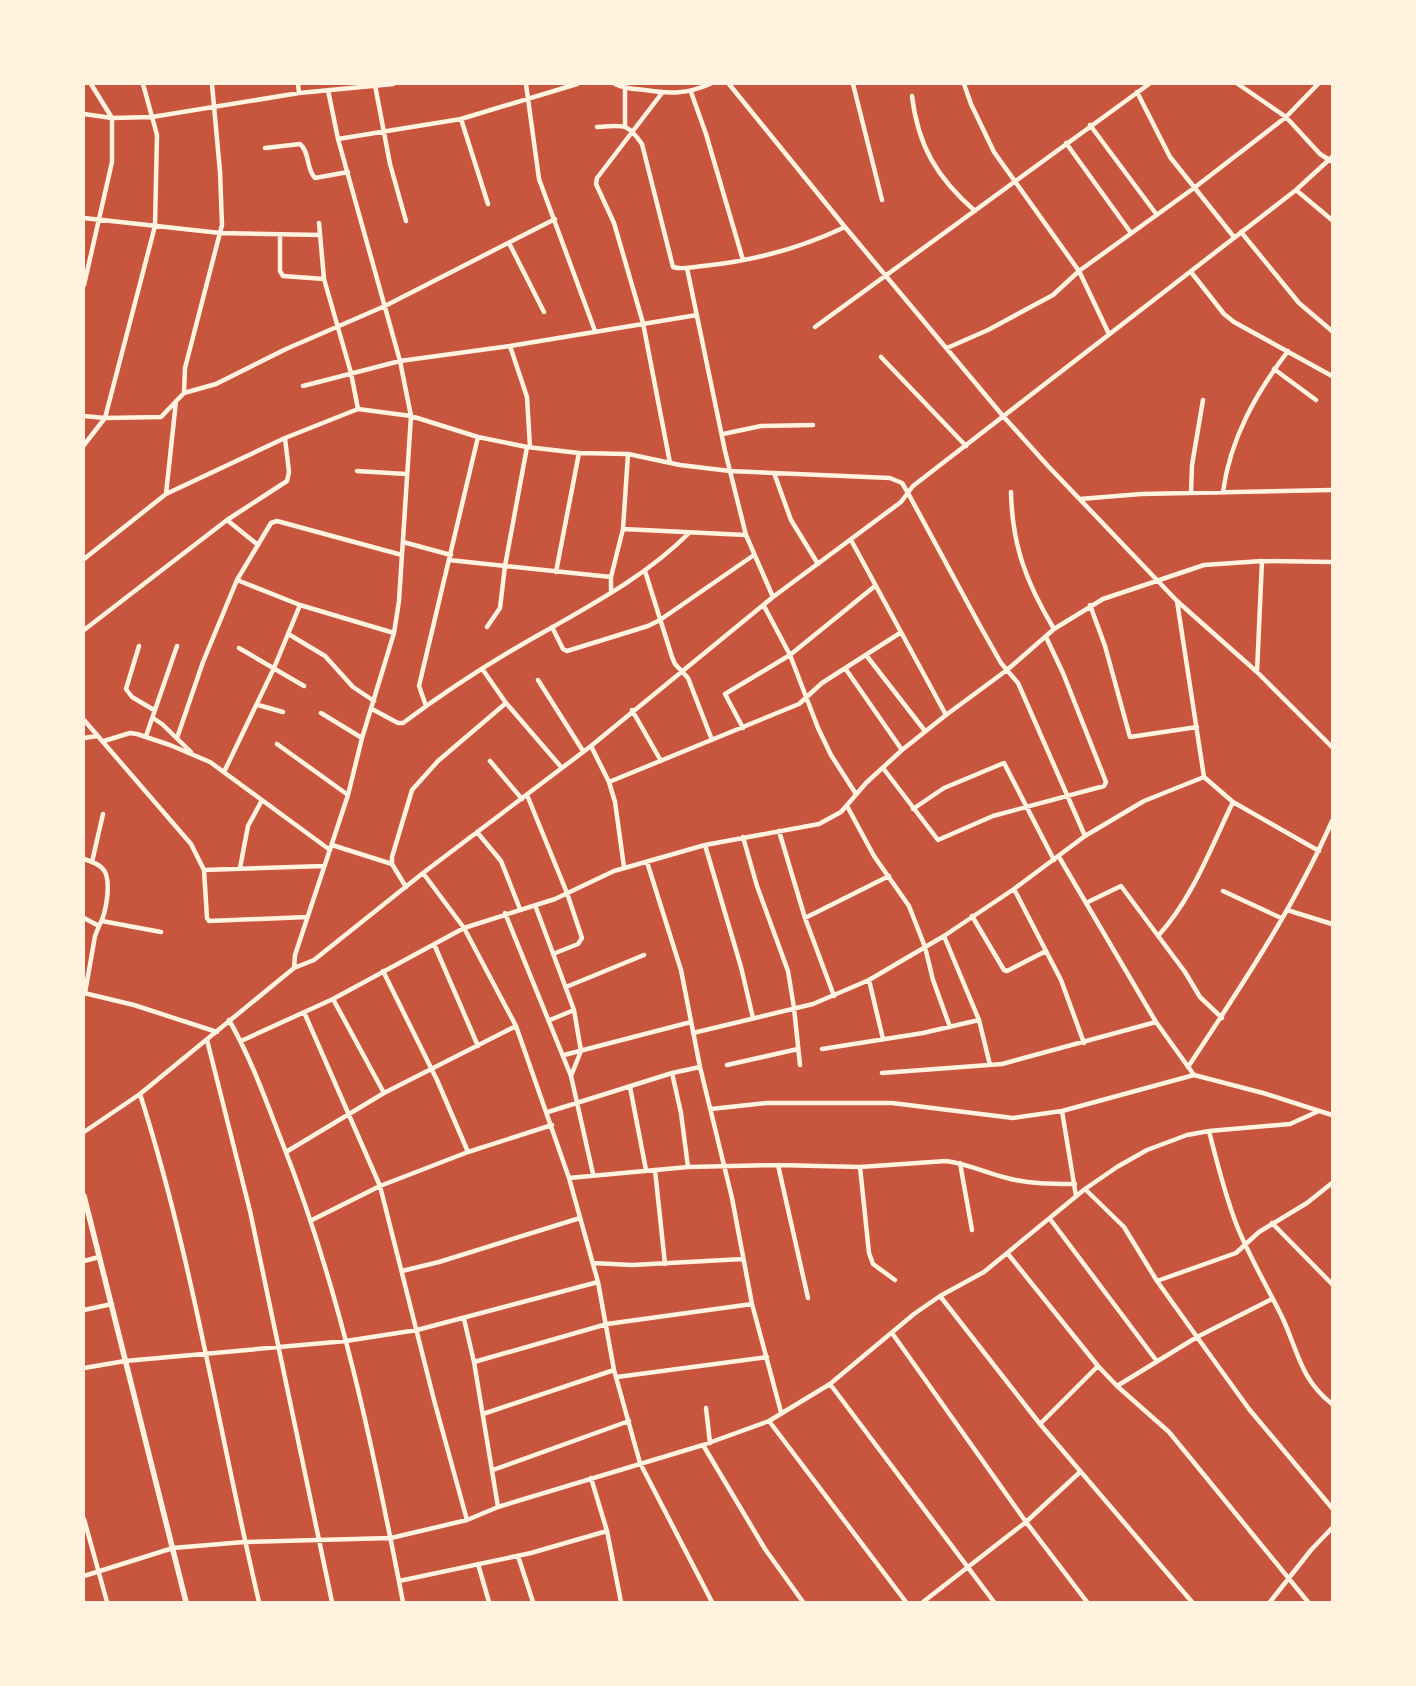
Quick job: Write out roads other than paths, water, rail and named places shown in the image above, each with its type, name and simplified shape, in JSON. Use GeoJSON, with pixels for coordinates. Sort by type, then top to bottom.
{"type":"FeatureCollection","features":[{"type":"Feature","properties":{"kind":"street"},"geometry":{"type":"LineString","coordinates":[[84,285],[112,162],[112,118],[91,84]]}},
{"type":"Feature","properties":{"kind":"street"},"geometry":{"type":"LineString","coordinates":[[84,446],[105,418],[155,226],[159,157],[158,135],[143,84]]}},
{"type":"Feature","properties":{"kind":"street"},"geometry":{"type":"LineString","coordinates":[[184,393],[186,368],[220,233],[222,208],[212,84]]}},
{"type":"Feature","properties":{"kind":"street"},"geometry":{"type":"LineString","coordinates":[[298,84],[299,93]]}},
{"type":"Feature","properties":{"kind":"street"},"geometry":{"type":"LineString","coordinates":[[84,114],[112,118],[152,117],[215,105],[299,93],[394,84]]}},
{"type":"Feature","properties":{"kind":"street"},"geometry":{"type":"LineString","coordinates":[[526,84],[526,101],[539,179],[595,331]]}},
{"type":"Feature","properties":{"kind":"street"},"geometry":{"type":"LineString","coordinates":[[338,139],[461,120],[577,84]]}},
{"type":"Feature","properties":{"kind":"street"},"geometry":{"type":"LineString","coordinates":[[615,84],[625,88],[662,93],[691,92],[710,84]]}},
{"type":"Feature","properties":{"kind":"street"},"geometry":{"type":"LineString","coordinates":[[730,84],[886,276],[1004,416],[1080,500],[1159,580],[1177,601],[1256,672],[1332,747]]}},
{"type":"Feature","properties":{"kind":"street"},"geometry":{"type":"LineString","coordinates":[[853,84],[882,200]]}},
{"type":"Feature","properties":{"kind":"street"},"geometry":{"type":"LineString","coordinates":[[964,84],[971,104],[994,152],[1079,271],[1109,334]]}},
{"type":"Feature","properties":{"kind":"street"},"geometry":{"type":"LineString","coordinates":[[815,327],[975,211],[1013,181],[1149,84]]}},
{"type":"Feature","properties":{"kind":"street"},"geometry":{"type":"LineString","coordinates":[[84,1132],[140,1094],[294,968],[314,960],[423,873],[591,746],[632,710],[773,597],[902,502],[913,486],[1191,272],[1296,190],[1331,160],[1286,117],[1238,84]]}},
{"type":"Feature","properties":{"kind":"street"},"geometry":{"type":"LineString","coordinates":[[947,348],[988,330],[1053,295],[1079,271],[1194,188],[1286,117],[1318,84]]}},
{"type":"Feature","properties":{"kind":"street"},"geometry":{"type":"LineString","coordinates":[[375,85],[383,132],[406,221]]}},
{"type":"Feature","properties":{"kind":"street"},"geometry":{"type":"LineString","coordinates":[[625,88],[625,126]]}},
{"type":"Feature","properties":{"kind":"street"},"geometry":{"type":"LineString","coordinates":[[294,968],[294,955],[348,795],[362,738],[394,633],[399,601],[411,416],[386,306],[338,139],[328,90]]}},
{"type":"Feature","properties":{"kind":"street"},"geometry":{"type":"LineString","coordinates":[[691,92],[706,134],[743,260]]}},
{"type":"Feature","properties":{"kind":"street"},"geometry":{"type":"LineString","coordinates":[[1137,92],[1170,157],[1234,237]]}},
{"type":"Feature","properties":{"kind":"street"},"geometry":{"type":"LineString","coordinates":[[662,93],[597,178],[596,184],[614,223],[643,323],[670,463]]}},
{"type":"Feature","properties":{"kind":"street"},"geometry":{"type":"LineString","coordinates":[[912,96],[920,137],[931,161],[947,184],[975,211]]}},
{"type":"Feature","properties":{"kind":"street"},"geometry":{"type":"LineString","coordinates":[[461,120],[488,204]]}},
{"type":"Feature","properties":{"kind":"street"},"geometry":{"type":"LineString","coordinates":[[1090,125],[1157,215]]}},
{"type":"Feature","properties":{"kind":"street"},"geometry":{"type":"LineString","coordinates":[[597,128],[625,126],[633,130],[642,144],[672,267],[687,268],[743,260],[807,243],[845,227]]}},
{"type":"Feature","properties":{"kind":"street"},"geometry":{"type":"LineString","coordinates":[[1066,143],[1131,233]]}},
{"type":"Feature","properties":{"kind":"street"},"geometry":{"type":"LineString","coordinates":[[265,148],[300,144],[304,148],[311,174],[315,178],[348,172]]}},
{"type":"Feature","properties":{"kind":"street"},"geometry":{"type":"LineString","coordinates":[[1296,190],[1332,220]]}},
{"type":"Feature","properties":{"kind":"street"},"geometry":{"type":"LineString","coordinates":[[84,218],[220,233],[280,236],[320,235]]}},
{"type":"Feature","properties":{"kind":"street"},"geometry":{"type":"LineString","coordinates":[[84,416],[105,418],[161,417],[184,393],[216,384],[338,326],[386,306],[555,219]]}},
{"type":"Feature","properties":{"kind":"street"},"geometry":{"type":"LineString","coordinates":[[319,223],[324,279],[351,373],[358,409]]}},
{"type":"Feature","properties":{"kind":"street"},"geometry":{"type":"LineString","coordinates":[[1241,232],[1299,303],[1315,319],[1332,331]]}},
{"type":"Feature","properties":{"kind":"street"},"geometry":{"type":"LineString","coordinates":[[280,236],[280,271],[283,276],[324,279]]}},
{"type":"Feature","properties":{"kind":"street"},"geometry":{"type":"LineString","coordinates":[[509,243],[544,312]]}},
{"type":"Feature","properties":{"kind":"street"},"geometry":{"type":"LineString","coordinates":[[687,268],[730,470],[746,535],[773,597]]}},
{"type":"Feature","properties":{"kind":"street"},"geometry":{"type":"LineString","coordinates":[[1191,272],[1224,314],[1234,322],[1332,376]]}},
{"type":"Feature","properties":{"kind":"street"},"geometry":{"type":"LineString","coordinates":[[303,386],[400,361],[510,346],[697,315]]}},
{"type":"Feature","properties":{"kind":"street"},"geometry":{"type":"LineString","coordinates":[[487,627],[499,613],[505,566],[528,447],[527,398],[510,346]]}},
{"type":"Feature","properties":{"kind":"street"},"geometry":{"type":"LineString","coordinates":[[1223,492],[1225,473],[1239,432],[1261,388],[1288,351]]}},
{"type":"Feature","properties":{"kind":"street"},"geometry":{"type":"LineString","coordinates":[[881,357],[966,446]]}},
{"type":"Feature","properties":{"kind":"street"},"geometry":{"type":"LineString","coordinates":[[1274,369],[1316,400]]}},
{"type":"Feature","properties":{"kind":"street"},"geometry":{"type":"LineString","coordinates":[[1191,493],[1192,465],[1203,400]]}},
{"type":"Feature","properties":{"kind":"street"},"geometry":{"type":"LineString","coordinates":[[166,494],[176,401]]}},
{"type":"Feature","properties":{"kind":"street"},"geometry":{"type":"LineString","coordinates":[[84,559],[166,494],[285,438],[358,409],[411,416],[478,437],[528,447],[579,453],[628,454],[670,463],[730,470],[890,478],[902,483],[979,624],[1007,670],[1018,683],[1085,836]]}},
{"type":"Feature","properties":{"kind":"street"},"geometry":{"type":"LineString","coordinates":[[723,434],[761,426],[812,425]]}},
{"type":"Feature","properties":{"kind":"street"},"geometry":{"type":"LineString","coordinates":[[426,706],[419,686],[478,437]]}},
{"type":"Feature","properties":{"kind":"street"},"geometry":{"type":"LineString","coordinates":[[84,630],[227,520],[286,481],[290,472],[285,438]]}},
{"type":"Feature","properties":{"kind":"street"},"geometry":{"type":"LineString","coordinates":[[556,572],[579,453]]}},
{"type":"Feature","properties":{"kind":"street"},"geometry":{"type":"LineString","coordinates":[[611,592],[611,577],[623,529],[628,454]]}},
{"type":"Feature","properties":{"kind":"street"},"geometry":{"type":"LineString","coordinates":[[357,471],[406,474]]}},
{"type":"Feature","properties":{"kind":"street"},"geometry":{"type":"LineString","coordinates":[[774,473],[791,520],[818,564]]}},
{"type":"Feature","properties":{"kind":"street"},"geometry":{"type":"LineString","coordinates":[[1080,500],[1191,493],[1332,490]]}},
{"type":"Feature","properties":{"kind":"street"},"geometry":{"type":"LineString","coordinates":[[1010,492],[1011,521],[1021,564],[1054,629]]}},
{"type":"Feature","properties":{"kind":"street"},"geometry":{"type":"LineString","coordinates":[[227,520],[258,545]]}},
{"type":"Feature","properties":{"kind":"street"},"geometry":{"type":"LineString","coordinates":[[177,738],[203,662],[238,580],[271,523],[277,521],[402,555]]}},
{"type":"Feature","properties":{"kind":"street"},"geometry":{"type":"LineString","coordinates":[[623,529],[746,535]]}},
{"type":"Feature","properties":{"kind":"street"},"geometry":{"type":"LineString","coordinates":[[372,709],[400,724],[552,627],[590,608],[611,592],[645,571],[689,533]]}},
{"type":"Feature","properties":{"kind":"street"},"geometry":{"type":"LineString","coordinates":[[851,540],[946,715]]}},
{"type":"Feature","properties":{"kind":"street"},"geometry":{"type":"LineString","coordinates":[[403,542],[450,557],[505,566],[611,577]]}},
{"type":"Feature","properties":{"kind":"street"},"geometry":{"type":"LineString","coordinates":[[552,627],[562,649],[567,650],[648,626],[660,620],[754,556]]}},
{"type":"Feature","properties":{"kind":"street"},"geometry":{"type":"LineString","coordinates":[[1256,672],[1262,562]]}},
{"type":"Feature","properties":{"kind":"street"},"geometry":{"type":"LineString","coordinates":[[241,1041],[333,999],[383,970],[464,928],[567,893],[624,867],[704,845],[819,824],[847,806],[856,794],[902,750],[1007,670],[1054,629],[1090,605],[1204,565],[1262,562],[1332,562]]}},
{"type":"Feature","properties":{"kind":"street"},"geometry":{"type":"LineString","coordinates":[[645,571],[672,657],[688,678],[712,740]]}},
{"type":"Feature","properties":{"kind":"street"},"geometry":{"type":"LineString","coordinates":[[238,580],[300,605],[394,633]]}},
{"type":"Feature","properties":{"kind":"street"},"geometry":{"type":"LineString","coordinates":[[743,728],[725,694],[790,655],[875,586]]}},
{"type":"Feature","properties":{"kind":"street"},"geometry":{"type":"LineString","coordinates":[[1177,601],[1204,777],[1233,802],[1319,851]]}},
{"type":"Feature","properties":{"kind":"street"},"geometry":{"type":"LineString","coordinates":[[224,772],[258,705],[290,634],[300,605]]}},
{"type":"Feature","properties":{"kind":"street"},"geometry":{"type":"LineString","coordinates":[[1090,605],[1105,646],[1130,737],[1197,727]]}},
{"type":"Feature","properties":{"kind":"street"},"geometry":{"type":"LineString","coordinates":[[764,606],[790,655],[831,755],[856,794]]}},
{"type":"Feature","properties":{"kind":"street"},"geometry":{"type":"LineString","coordinates":[[609,782],[799,704],[806,696],[845,668],[900,633]]}},
{"type":"Feature","properties":{"kind":"street"},"geometry":{"type":"LineString","coordinates":[[290,634],[325,656],[353,687],[374,701]]}},
{"type":"Feature","properties":{"kind":"street"},"geometry":{"type":"LineString","coordinates":[[883,768],[938,840],[993,816],[1104,786],[1106,782],[1080,714],[1046,637]]}},
{"type":"Feature","properties":{"kind":"street"},"geometry":{"type":"LineString","coordinates":[[139,646],[126,689],[132,697],[154,710]]}},
{"type":"Feature","properties":{"kind":"street"},"geometry":{"type":"LineString","coordinates":[[146,736],[177,646]]}},
{"type":"Feature","properties":{"kind":"street"},"geometry":{"type":"LineString","coordinates":[[239,648],[304,686]]}},
{"type":"Feature","properties":{"kind":"street"},"geometry":{"type":"LineString","coordinates":[[866,655],[925,732]]}},
{"type":"Feature","properties":{"kind":"street"},"geometry":{"type":"LineString","coordinates":[[845,668],[902,750]]}},
{"type":"Feature","properties":{"kind":"street"},"geometry":{"type":"LineString","coordinates":[[483,670],[506,703],[562,768]]}},
{"type":"Feature","properties":{"kind":"street"},"geometry":{"type":"LineString","coordinates":[[538,680],[583,751]]}},
{"type":"Feature","properties":{"kind":"street"},"geometry":{"type":"LineString","coordinates":[[392,864],[406,806],[412,790],[438,761],[506,703]]}},
{"type":"Feature","properties":{"kind":"street"},"geometry":{"type":"LineString","coordinates":[[258,705],[283,712]]}},
{"type":"Feature","properties":{"kind":"street"},"geometry":{"type":"LineString","coordinates":[[632,710],[661,761]]}},
{"type":"Feature","properties":{"kind":"street"},"geometry":{"type":"LineString","coordinates":[[321,713],[362,738]]}},
{"type":"Feature","properties":{"kind":"street"},"geometry":{"type":"LineString","coordinates":[[153,718],[192,753]]}},
{"type":"Feature","properties":{"kind":"street"},"geometry":{"type":"LineString","coordinates":[[84,720],[191,844],[204,870],[206,918],[209,921],[306,918]]}},
{"type":"Feature","properties":{"kind":"street"},"geometry":{"type":"LineString","coordinates":[[104,741],[130,733],[146,736],[192,753],[224,772],[261,802],[331,848],[392,864],[406,887]]}},
{"type":"Feature","properties":{"kind":"street"},"geometry":{"type":"LineString","coordinates":[[84,738],[97,736]]}},
{"type":"Feature","properties":{"kind":"street"},"geometry":{"type":"LineString","coordinates":[[277,744],[348,795]]}},
{"type":"Feature","properties":{"kind":"street"},"geometry":{"type":"LineString","coordinates":[[591,746],[609,782],[615,802],[624,867]]}},
{"type":"Feature","properties":{"kind":"street"},"geometry":{"type":"LineString","coordinates":[[490,761],[522,799]]}},
{"type":"Feature","properties":{"kind":"street"},"geometry":{"type":"LineString","coordinates":[[913,809],[944,788],[1002,763],[1005,764],[1025,807],[1054,860]]}},
{"type":"Feature","properties":{"kind":"street"},"geometry":{"type":"LineString","coordinates":[[693,1033],[834,996],[869,980],[944,936],[1014,889],[1085,836],[1144,801],[1204,777]]}},
{"type":"Feature","properties":{"kind":"street"},"geometry":{"type":"LineString","coordinates":[[527,795],[567,893],[582,940],[553,954]]}},
{"type":"Feature","properties":{"kind":"street"},"geometry":{"type":"LineString","coordinates":[[240,868],[248,826],[261,802]]}},
{"type":"Feature","properties":{"kind":"street"},"geometry":{"type":"LineString","coordinates":[[1158,936],[1177,912],[1191,888],[1233,802]]}},
{"type":"Feature","properties":{"kind":"street"},"geometry":{"type":"LineString","coordinates":[[847,806],[869,848],[909,906],[925,947],[933,980],[950,1027]]}},
{"type":"Feature","properties":{"kind":"street"},"geometry":{"type":"LineString","coordinates":[[92,862],[103,814]]}},
{"type":"Feature","properties":{"kind":"street"},"geometry":{"type":"LineString","coordinates":[[1188,1067],[1222,1018],[1287,910],[1319,851],[1332,821]]}},
{"type":"Feature","properties":{"kind":"street"},"geometry":{"type":"LineString","coordinates":[[779,831],[805,918],[834,996]]}},
{"type":"Feature","properties":{"kind":"street"},"geometry":{"type":"LineString","coordinates":[[477,832],[501,861],[520,909]]}},
{"type":"Feature","properties":{"kind":"street"},"geometry":{"type":"LineString","coordinates":[[743,837],[757,886],[788,971],[800,1065]]}},
{"type":"Feature","properties":{"kind":"street"},"geometry":{"type":"LineString","coordinates":[[704,845],[741,967],[753,1018]]}},
{"type":"Feature","properties":{"kind":"street"},"geometry":{"type":"LineString","coordinates":[[1059,857],[1156,1022],[1194,1075]]}},
{"type":"Feature","properties":{"kind":"street"},"geometry":{"type":"LineString","coordinates":[[84,859],[101,867],[106,875],[106,903],[101,924],[95,936],[84,993],[134,1005],[217,1032]]}},
{"type":"Feature","properties":{"kind":"street"},"geometry":{"type":"LineString","coordinates":[[647,862],[681,970],[700,1067],[725,1166],[752,1304],[781,1412]]}},
{"type":"Feature","properties":{"kind":"street"},"geometry":{"type":"LineString","coordinates":[[204,870],[324,866]]}},
{"type":"Feature","properties":{"kind":"street"},"geometry":{"type":"LineString","coordinates":[[423,873],[464,928],[516,1026],[548,1112],[569,1178],[598,1282],[614,1370],[640,1462],[712,1602]]}},
{"type":"Feature","properties":{"kind":"street"},"geometry":{"type":"LineString","coordinates":[[805,918],[889,876]]}},
{"type":"Feature","properties":{"kind":"street"},"geometry":{"type":"LineString","coordinates":[[1086,903],[1121,886],[1185,972],[1200,997],[1222,1018]]}},
{"type":"Feature","properties":{"kind":"street"},"geometry":{"type":"LineString","coordinates":[[1014,889],[1061,980],[1084,1043]]}},
{"type":"Feature","properties":{"kind":"street"},"geometry":{"type":"LineString","coordinates":[[1223,892],[1281,918]]}},
{"type":"Feature","properties":{"kind":"street"},"geometry":{"type":"LineString","coordinates":[[534,905],[574,1010],[582,1052],[572,1076]]}},
{"type":"Feature","properties":{"kind":"street"},"geometry":{"type":"LineString","coordinates":[[1287,910],[1332,924]]}},
{"type":"Feature","properties":{"kind":"street"},"geometry":{"type":"LineString","coordinates":[[505,913],[572,1076],[593,1174]]}},
{"type":"Feature","properties":{"kind":"street"},"geometry":{"type":"LineString","coordinates":[[972,916],[1004,970],[1007,971],[1046,951]]}},
{"type":"Feature","properties":{"kind":"street"},"geometry":{"type":"LineString","coordinates":[[84,918],[101,924],[161,932]]}},
{"type":"Feature","properties":{"kind":"street"},"geometry":{"type":"LineString","coordinates":[[944,936],[979,1020],[990,1065]]}},
{"type":"Feature","properties":{"kind":"street"},"geometry":{"type":"LineString","coordinates":[[434,944],[478,1046]]}},
{"type":"Feature","properties":{"kind":"street"},"geometry":{"type":"LineString","coordinates":[[566,987],[644,955]]}},
{"type":"Feature","properties":{"kind":"street"},"geometry":{"type":"LineString","coordinates":[[383,970],[431,1069],[468,1152]]}},
{"type":"Feature","properties":{"kind":"street"},"geometry":{"type":"LineString","coordinates":[[869,980],[883,1039]]}},
{"type":"Feature","properties":{"kind":"street"},"geometry":{"type":"LineString","coordinates":[[333,999],[384,1093]]}},
{"type":"Feature","properties":{"kind":"street"},"geometry":{"type":"LineString","coordinates":[[550,1020],[574,1010]]}},
{"type":"Feature","properties":{"kind":"street"},"geometry":{"type":"LineString","coordinates":[[304,1012],[380,1186],[434,1400],[467,1520]]}},
{"type":"Feature","properties":{"kind":"street"},"geometry":{"type":"LineString","coordinates":[[229,1020],[241,1041],[312,1220],[346,1341],[391,1538],[403,1602]]}},
{"type":"Feature","properties":{"kind":"street"},"geometry":{"type":"LineString","coordinates":[[822,1049],[950,1027],[979,1020]]}},
{"type":"Feature","properties":{"kind":"street"},"geometry":{"type":"LineString","coordinates":[[564,1055],[582,1052],[691,1022]]}},
{"type":"Feature","properties":{"kind":"street"},"geometry":{"type":"LineString","coordinates":[[882,1073],[990,1065],[1084,1043],[1156,1022]]}},
{"type":"Feature","properties":{"kind":"street"},"geometry":{"type":"LineString","coordinates":[[286,1152],[384,1093],[516,1026]]}},
{"type":"Feature","properties":{"kind":"street"},"geometry":{"type":"LineString","coordinates":[[207,1040],[246,1192],[332,1602]]}},
{"type":"Feature","properties":{"kind":"street"},"geometry":{"type":"LineString","coordinates":[[727,1065],[798,1049]]}},
{"type":"Feature","properties":{"kind":"street"},"geometry":{"type":"LineString","coordinates":[[548,1112],[672,1073],[700,1067]]}},
{"type":"Feature","properties":{"kind":"street"},"geometry":{"type":"LineString","coordinates":[[672,1073],[681,1113],[688,1167]]}},
{"type":"Feature","properties":{"kind":"street"},"geometry":{"type":"LineString","coordinates":[[711,1109],[766,1103],[892,1103],[997,1118],[1020,1117],[1062,1111],[1194,1075],[1264,1093],[1332,1115]]}},
{"type":"Feature","properties":{"kind":"street"},"geometry":{"type":"LineString","coordinates":[[630,1087],[646,1170]]}},
{"type":"Feature","properties":{"kind":"street"},"geometry":{"type":"LineString","coordinates":[[140,1094],[159,1155],[206,1354],[244,1542],[259,1602]]}},
{"type":"Feature","properties":{"kind":"street"},"geometry":{"type":"LineString","coordinates":[[1062,1111],[1076,1196]]}},
{"type":"Feature","properties":{"kind":"street"},"geometry":{"type":"LineString","coordinates":[[84,1576],[173,1548],[244,1542],[391,1538],[467,1520],[498,1507],[640,1462],[710,1443],[769,1421],[830,1384],[940,1296],[984,1272],[1085,1189],[1117,1167],[1147,1150],[1187,1135],[1208,1131],[1290,1124],[1319,1111]]}},
{"type":"Feature","properties":{"kind":"street"},"geometry":{"type":"LineString","coordinates":[[312,1220],[380,1186],[468,1152],[552,1124]]}},
{"type":"Feature","properties":{"kind":"street"},"geometry":{"type":"LineString","coordinates":[[1208,1131],[1223,1185],[1246,1246],[1283,1321],[1299,1363],[1310,1381],[1332,1404]]}},
{"type":"Feature","properties":{"kind":"street"},"geometry":{"type":"LineString","coordinates":[[569,1178],[593,1174],[688,1167],[778,1165],[860,1167],[946,1161],[960,1163],[1025,1182],[1074,1184]]}},
{"type":"Feature","properties":{"kind":"street"},"geometry":{"type":"LineString","coordinates":[[960,1163],[972,1230]]}},
{"type":"Feature","properties":{"kind":"street"},"geometry":{"type":"LineString","coordinates":[[778,1165],[808,1298]]}},
{"type":"Feature","properties":{"kind":"street"},"geometry":{"type":"LineString","coordinates":[[860,1167],[869,1253],[873,1264],[895,1280]]}},
{"type":"Feature","properties":{"kind":"street"},"geometry":{"type":"LineString","coordinates":[[655,1170],[665,1264]]}},
{"type":"Feature","properties":{"kind":"street"},"geometry":{"type":"LineString","coordinates":[[1157,1281],[1230,1255],[1246,1246],[1259,1232],[1272,1223],[1308,1203],[1332,1183]]}},
{"type":"Feature","properties":{"kind":"street"},"geometry":{"type":"LineString","coordinates":[[1085,1189],[1124,1227],[1157,1281],[1249,1408],[1332,1508]]}},
{"type":"Feature","properties":{"kind":"street"},"geometry":{"type":"LineString","coordinates":[[84,1196],[186,1602]]}},
{"type":"Feature","properties":{"kind":"street"},"geometry":{"type":"LineString","coordinates":[[402,1271],[439,1262],[580,1218]]}},
{"type":"Feature","properties":{"kind":"street"},"geometry":{"type":"LineString","coordinates":[[1050,1219],[1156,1360]]}},
{"type":"Feature","properties":{"kind":"street"},"geometry":{"type":"LineString","coordinates":[[1272,1223],[1332,1284]]}},
{"type":"Feature","properties":{"kind":"street"},"geometry":{"type":"LineString","coordinates":[[1008,1254],[1098,1366],[1117,1386],[1169,1432],[1308,1602]]}},
{"type":"Feature","properties":{"kind":"street"},"geometry":{"type":"LineString","coordinates":[[84,1260],[99,1257]]}},
{"type":"Feature","properties":{"kind":"street"},"geometry":{"type":"LineString","coordinates":[[593,1263],[665,1264],[743,1259]]}},
{"type":"Feature","properties":{"kind":"street"},"geometry":{"type":"LineString","coordinates":[[84,1368],[125,1361],[346,1341],[417,1330],[598,1282]]}},
{"type":"Feature","properties":{"kind":"street"},"geometry":{"type":"LineString","coordinates":[[940,1296],[1040,1424],[1192,1602]]}},
{"type":"Feature","properties":{"kind":"street"},"geometry":{"type":"LineString","coordinates":[[1117,1386],[1156,1360],[1272,1299]]}},
{"type":"Feature","properties":{"kind":"street"},"geometry":{"type":"LineString","coordinates":[[84,1310],[112,1304]]}},
{"type":"Feature","properties":{"kind":"street"},"geometry":{"type":"LineString","coordinates":[[474,1362],[606,1324],[752,1304]]}},
{"type":"Feature","properties":{"kind":"street"},"geometry":{"type":"LineString","coordinates":[[464,1319],[474,1362],[498,1507]]}},
{"type":"Feature","properties":{"kind":"street"},"geometry":{"type":"LineString","coordinates":[[892,1333],[1026,1522],[1087,1602]]}},
{"type":"Feature","properties":{"kind":"street"},"geometry":{"type":"LineString","coordinates":[[617,1377],[767,1357]]}},
{"type":"Feature","properties":{"kind":"street"},"geometry":{"type":"LineString","coordinates":[[1040,1424],[1098,1366]]}},
{"type":"Feature","properties":{"kind":"street"},"geometry":{"type":"LineString","coordinates":[[483,1414],[614,1370]]}},
{"type":"Feature","properties":{"kind":"street"},"geometry":{"type":"LineString","coordinates":[[830,1384],[994,1602]]}},
{"type":"Feature","properties":{"kind":"street"},"geometry":{"type":"LineString","coordinates":[[706,1408],[710,1443]]}},
{"type":"Feature","properties":{"kind":"street"},"geometry":{"type":"LineString","coordinates":[[492,1470],[629,1421]]}},
{"type":"Feature","properties":{"kind":"street"},"geometry":{"type":"LineString","coordinates":[[769,1421],[906,1602]]}},
{"type":"Feature","properties":{"kind":"street"},"geometry":{"type":"LineString","coordinates":[[703,1445],[765,1549],[803,1602]]}},
{"type":"Feature","properties":{"kind":"street"},"geometry":{"type":"LineString","coordinates":[[924,1602],[1026,1522],[1080,1472]]}},
{"type":"Feature","properties":{"kind":"street"},"geometry":{"type":"LineString","coordinates":[[592,1478],[607,1530],[621,1602]]}},
{"type":"Feature","properties":{"kind":"street"},"geometry":{"type":"LineString","coordinates":[[84,1519],[107,1602]]}},
{"type":"Feature","properties":{"kind":"street"},"geometry":{"type":"LineString","coordinates":[[1270,1602],[1288,1577],[1332,1528]]}},
{"type":"Feature","properties":{"kind":"street"},"geometry":{"type":"LineString","coordinates":[[399,1581],[518,1556],[607,1530]]}},
{"type":"Feature","properties":{"kind":"street"},"geometry":{"type":"LineString","coordinates":[[518,1556],[533,1602]]}},
{"type":"Feature","properties":{"kind":"street"},"geometry":{"type":"LineString","coordinates":[[478,1564],[489,1602]]}}]}
